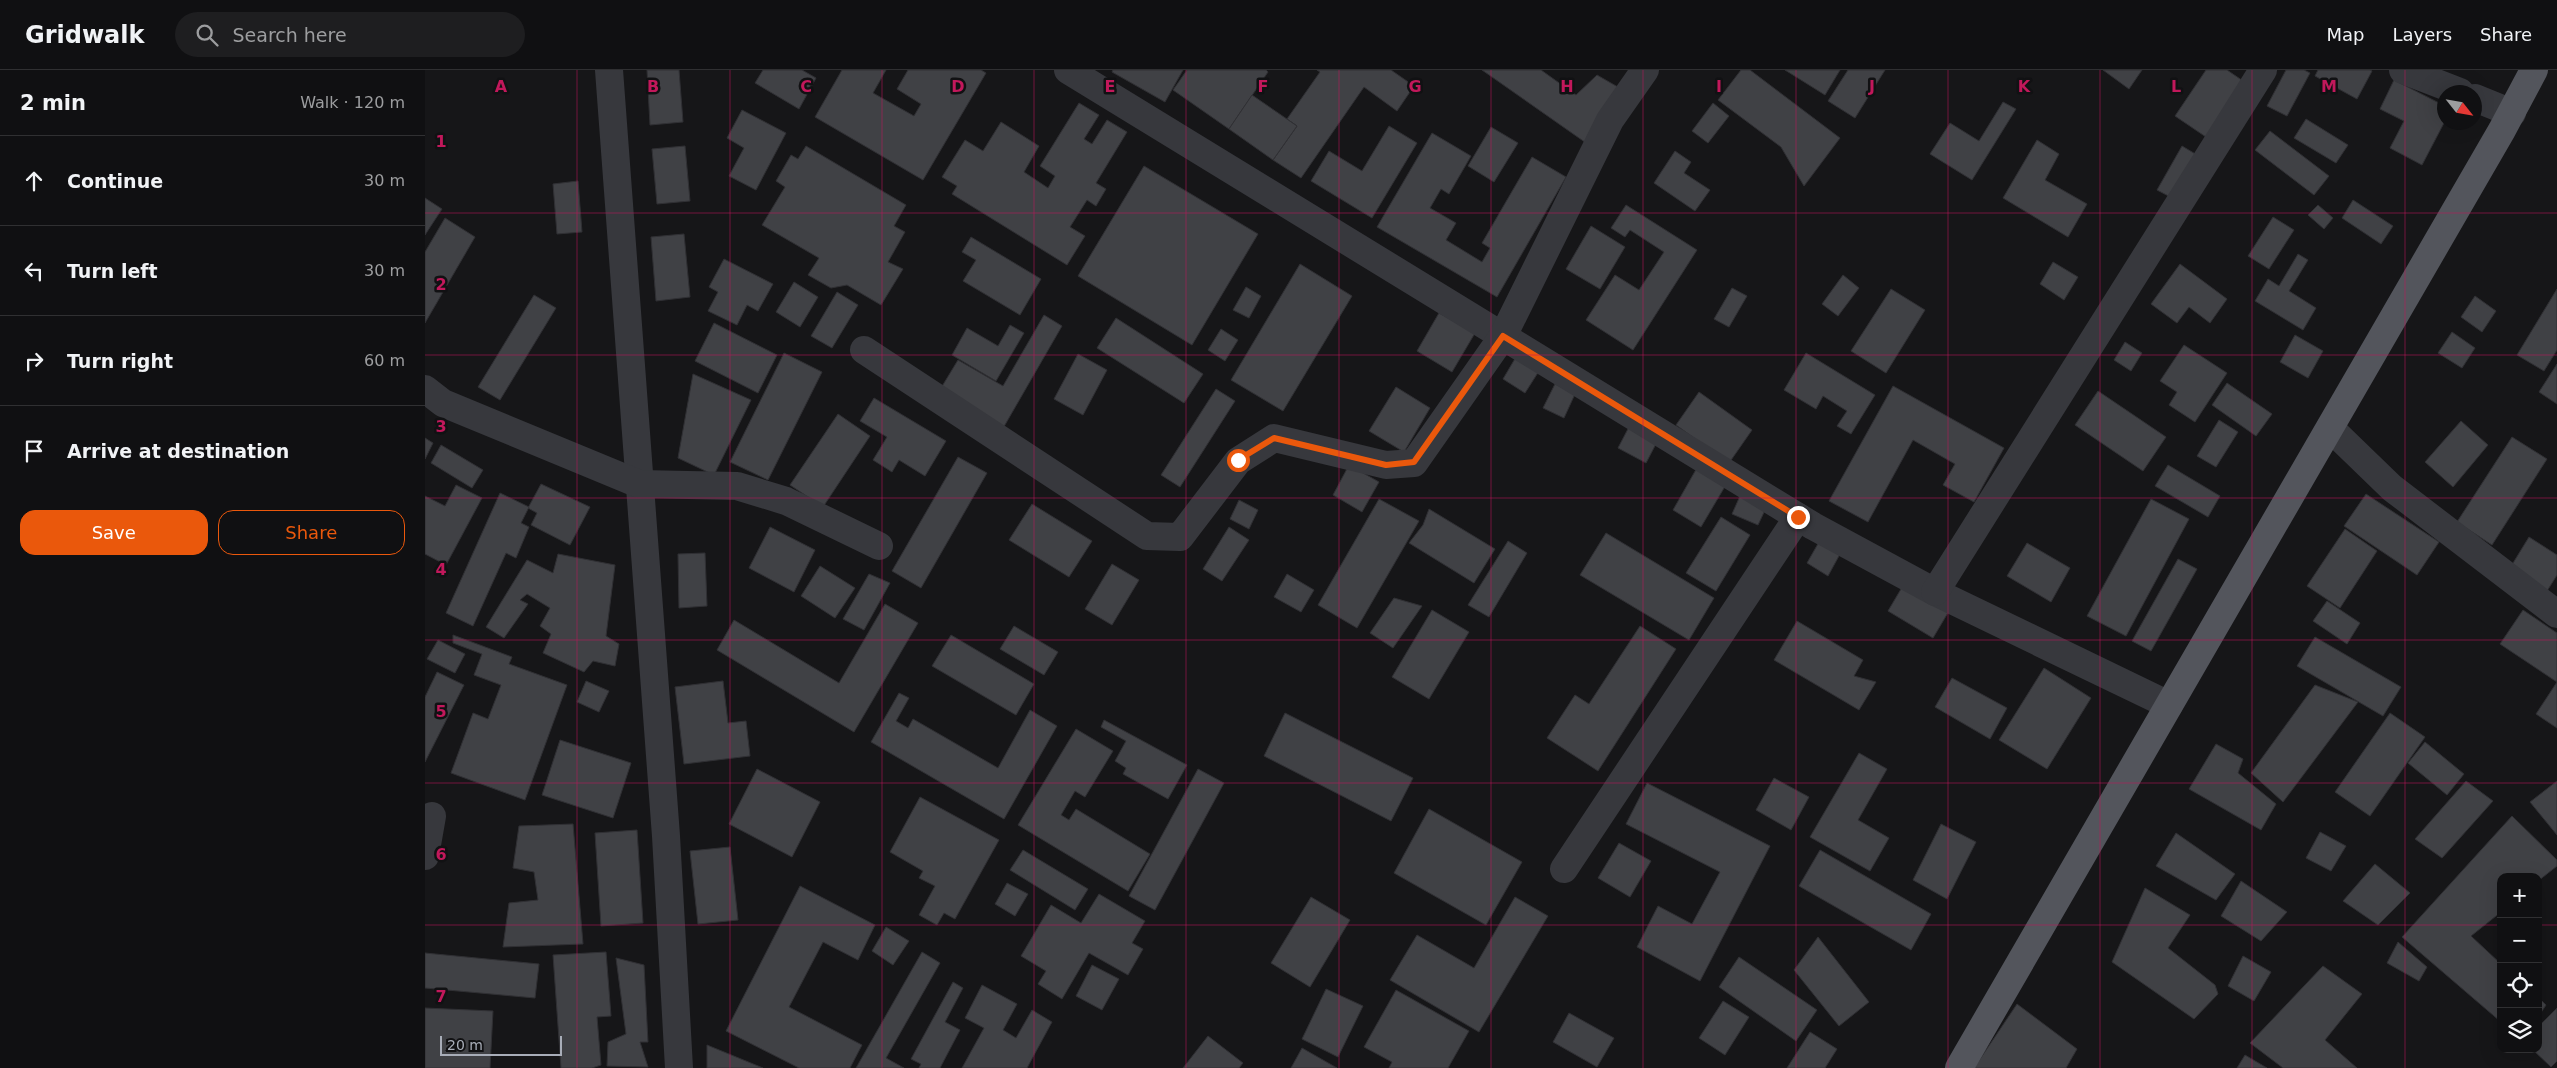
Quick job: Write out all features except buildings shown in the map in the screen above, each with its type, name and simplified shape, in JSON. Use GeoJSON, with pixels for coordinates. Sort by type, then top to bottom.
{"type":"FeatureCollection","features":[{"type":"Feature","properties":{"kind":"main road"},"geometry":{"type":"LineString","coordinates":[[1959,1068],[2512,113],[2535,70]]}},
{"type":"Feature","properties":{"kind":"street"},"geometry":{"type":"LineString","coordinates":[[609,70],[666,836],[679,1068]]}},
{"type":"Feature","properties":{"kind":"street"},"geometry":{"type":"LineString","coordinates":[[1067,70],[1798,517],[1935,592],[2169,705]]}},
{"type":"Feature","properties":{"kind":"street"},"geometry":{"type":"LineString","coordinates":[[864,350],[1147,536],[1180,537],[1238,460],[1274,438],[1386,465],[1414,462],[1503,336],[1610,120],[1645,70]]}},
{"type":"Feature","properties":{"kind":"street"},"geometry":{"type":"LineString","coordinates":[[1935,592],[2263,70]]}},
{"type":"Feature","properties":{"kind":"street"},"geometry":{"type":"LineString","coordinates":[[2403,70],[2443,85]]}},
{"type":"Feature","properties":{"kind":"street"},"geometry":{"type":"LineString","coordinates":[[2482,101],[2512,113]]}},
{"type":"Feature","properties":{"kind":"street"},"geometry":{"type":"LineString","coordinates":[[425,389],[443,403],[639,484],[737,486],[786,500],[879,546]]}},
{"type":"Feature","properties":{"kind":"street"},"geometry":{"type":"LineString","coordinates":[[2329,428],[2392,488],[2557,614]]}},
{"type":"Feature","properties":{"kind":"street"},"geometry":{"type":"LineString","coordinates":[[1564,869],[1798,517]]}},
{"type":"Feature","properties":{"kind":"street"},"geometry":{"type":"LineString","coordinates":[[425,856],[432,816]]}},
{"type":"Feature","properties":{"kind":"route"},"geometry":{"type":"LineString","coordinates":[[1238,460],[1274,438],[1386,465],[1414,462],[1503,336],[1798,517]]}}]}
